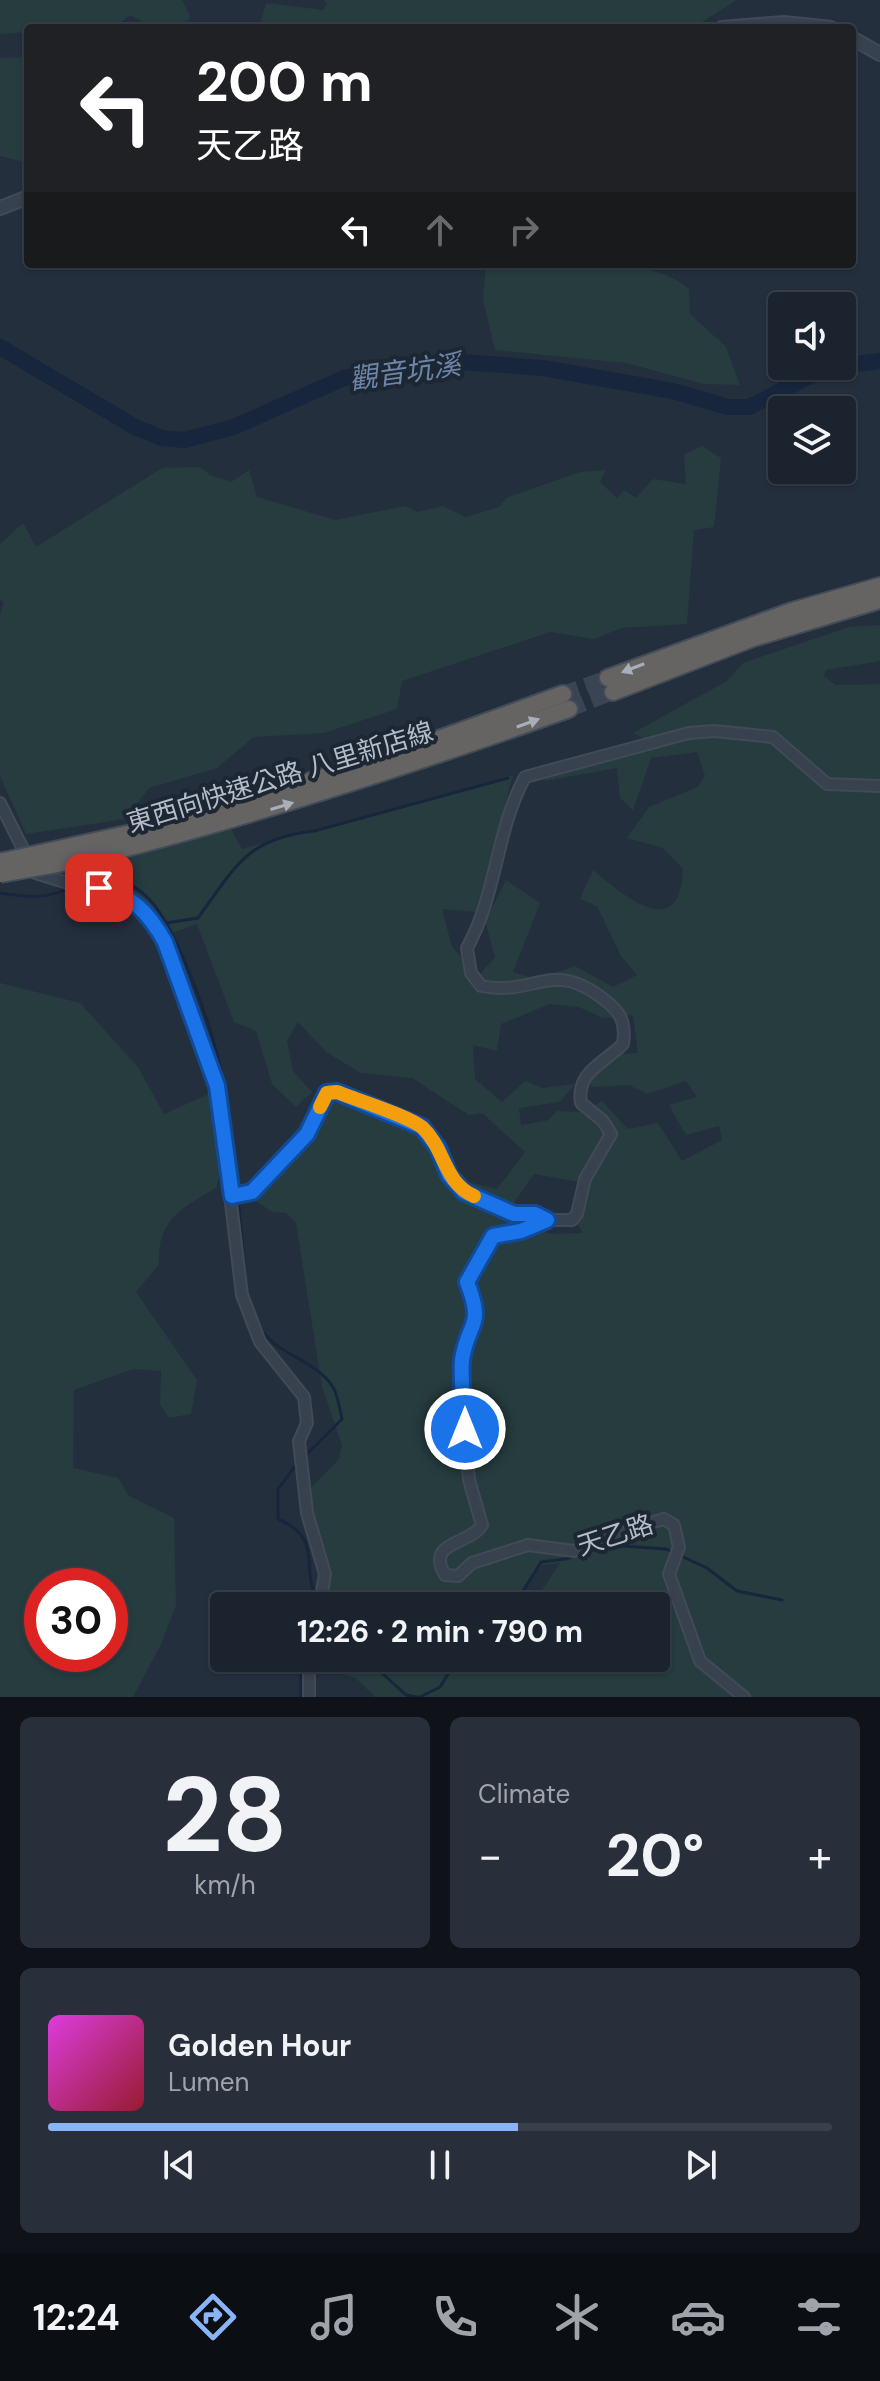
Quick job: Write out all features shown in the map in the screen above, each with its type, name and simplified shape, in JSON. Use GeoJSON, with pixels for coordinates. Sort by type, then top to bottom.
{"type":"FeatureCollection","features":[{"type":"Feature","properties":{"kind":"highway"},"geometry":{"type":"LineString","coordinates":[[610,685],[713,645],[836,605],[880,586]]}},
{"type":"Feature","properties":{"kind":"highway"},"geometry":{"type":"LineString","coordinates":[[836,605],[880,600]]}},
{"type":"Feature","properties":{"kind":"highway","name":"東西向快速公路 八里新店線"},"geometry":{"type":"LineString","coordinates":[[0,862],[263,812],[422,762],[566,702]]}},
{"type":"Feature","properties":{"kind":"highway","name":"東西向快速公路 八里新店線"},"geometry":{"type":"LineString","coordinates":[[0,874],[85,859],[151,835]]}},
{"type":"Feature","properties":{"kind":"street"},"geometry":{"type":"LineString","coordinates":[[772,24],[793,24]]}},
{"type":"Feature","properties":{"kind":"street"},"geometry":{"type":"LineString","coordinates":[[856,40],[880,54]]}},
{"type":"Feature","properties":{"kind":"street"},"geometry":{"type":"LineString","coordinates":[[0,208],[24,199]]}},
{"type":"Feature","properties":{"kind":"street"},"geometry":{"type":"LineString","coordinates":[[232,1196],[252,1192],[307,1134],[327,1093],[337,1092],[422,1127],[438,1148],[449,1175],[464,1192],[514,1214],[535,1214],[547,1220],[572,1220],[577,1214],[585,1179],[611,1134],[603,1121],[581,1103],[578,1089],[583,1076],[623,1044],[625,1029],[619,1011],[586,985],[564,977],[503,990],[481,986],[471,973],[467,948],[483,919],[510,810],[525,777],[536,771],[689,733],[735,732],[773,737],[827,784],[880,786]]}},
{"type":"Feature","properties":{"kind":"street"},"geometry":{"type":"LineString","coordinates":[[0,803],[35,873],[88,889],[120,892],[142,908],[156,925],[208,1054],[217,1086],[232,1196],[239,1282],[248,1315],[260,1342],[304,1397],[308,1408],[307,1423],[299,1441],[307,1513],[325,1574],[322,1592]]}},
{"type":"Feature","properties":{"kind":"street","name":"天乙路"},"geometry":{"type":"LineString","coordinates":[[547,1220],[521,1231],[493,1236],[467,1282],[476,1304],[476,1324],[467,1339],[462,1363],[465,1429],[469,1480],[482,1525],[473,1537],[450,1542],[445,1547],[442,1569],[445,1575],[458,1576],[472,1563],[528,1545],[574,1551],[653,1522],[670,1522],[674,1525],[679,1547],[669,1574],[684,1608],[695,1650],[700,1661],[744,1697]]}},
{"type":"Feature","properties":{"kind":"street"},"geometry":{"type":"LineString","coordinates":[[309,1672],[309,1697]]}},
{"type":"Feature","properties":{"kind":"green space"},"geometry":{"type":"Polygon","coordinates":[[[0,0],[182,0],[190,16],[186,24],[147,24],[130,15],[118,24],[24,24],[24,32],[0,34],[0,0]]]}},
{"type":"Feature","properties":{"kind":"green space"},"geometry":{"type":"Polygon","coordinates":[[[324,0],[737,0],[699,24],[260,24],[266,3],[323,10],[327,3],[324,0]]]}},
{"type":"Feature","properties":{"kind":"green space"},"geometry":{"type":"Polygon","coordinates":[[[24,57],[24,162],[0,156],[0,58],[24,57]]]}},
{"type":"Feature","properties":{"kind":"green space"},"geometry":{"type":"Polygon","coordinates":[[[486,268],[647,269],[670,277],[689,289],[690,314],[726,347],[740,385],[704,384],[626,363],[495,350],[483,300],[486,268]]]}},
{"type":"Feature","properties":{"kind":"green space"},"geometry":{"type":"Polygon","coordinates":[[[702,446],[721,458],[714,527],[694,530],[687,624],[621,628],[595,639],[550,632],[402,681],[397,709],[324,733],[254,737],[217,768],[149,788],[125,819],[26,834],[0,776],[0,616],[4,602],[0,600],[0,544],[23,523],[36,547],[162,468],[200,467],[210,475],[231,482],[249,470],[257,497],[335,520],[405,506],[418,512],[443,506],[466,517],[499,507],[506,498],[580,472],[606,470],[600,482],[617,498],[624,490],[636,498],[653,479],[686,484],[684,455],[702,446]]]}},
{"type":"Feature","properties":{"kind":"green space"},"geometry":{"type":"Polygon","coordinates":[[[880,625],[880,661],[826,670],[824,676],[836,685],[880,684],[880,1697],[375,1697],[357,1679],[339,1672],[670,1672],[670,1592],[541,1592],[560,1563],[542,1565],[520,1592],[323,1592],[325,1575],[309,1490],[339,1459],[342,1445],[322,1387],[296,1223],[286,1213],[272,1212],[253,1199],[264,1179],[294,1152],[313,1112],[332,1102],[397,1116],[428,1137],[452,1178],[497,1189],[525,1152],[482,1113],[469,1115],[412,1078],[361,1073],[326,1052],[298,1022],[287,1041],[293,1071],[312,1092],[296,1107],[272,1084],[256,1031],[234,1022],[197,924],[166,935],[131,895],[68,886],[66,876],[231,829],[242,849],[513,775],[477,912],[442,909],[452,947],[479,975],[495,957],[485,921],[506,880],[540,903],[513,972],[537,979],[575,966],[613,987],[637,975],[621,956],[597,906],[580,899],[593,870],[634,901],[661,909],[672,905],[680,892],[683,869],[663,848],[627,838],[649,807],[698,787],[705,776],[697,752],[651,758],[633,810],[620,798],[617,768],[545,781],[544,771],[657,746],[633,733],[727,681],[743,663],[849,627],[880,625]],[[550,1004],[501,1024],[497,1051],[473,1045],[475,1079],[502,1102],[525,1081],[543,1088],[575,1084],[560,1102],[519,1108],[521,1125],[549,1120],[556,1111],[582,1112],[602,1101],[628,1129],[658,1123],[682,1161],[722,1140],[719,1126],[686,1135],[669,1105],[697,1097],[686,1081],[647,1094],[629,1085],[591,1087],[593,1064],[604,1055],[638,1053],[633,1015],[603,1018],[579,1007],[550,1004]],[[534,1174],[513,1204],[522,1227],[552,1234],[583,1233],[573,1218],[580,1182],[534,1174]]]}},
{"type":"Feature","properties":{"kind":"green space"},"geometry":{"type":"Polygon","coordinates":[[[0,983],[80,1003],[138,1067],[164,1114],[211,1093],[223,1162],[216,1188],[182,1209],[167,1225],[159,1249],[159,1264],[136,1292],[197,1380],[191,1414],[169,1418],[160,1405],[161,1371],[133,1369],[74,1390],[73,1468],[118,1478],[129,1496],[174,1518],[176,1605],[161,1644],[133,1697],[0,1697],[0,983]]]}},
{"type":"Feature","properties":{"kind":"waterway","name":"觀音坑溪"},"geometry":{"type":"LineString","coordinates":[[0,347],[135,427],[162,438],[184,440],[234,427],[344,378],[448,361],[543,368],[673,391],[728,407],[749,407],[826,368],[880,361]]}},
{"type":"Feature","properties":{"kind":"waterway"},"geometry":{"type":"LineString","coordinates":[[166,923],[198,918],[233,870],[258,848],[273,840],[508,778]]}},
{"type":"Feature","properties":{"kind":"waterway"},"geometry":{"type":"LineString","coordinates":[[77,883],[106,878],[125,883],[142,893],[160,913],[193,981],[221,1072],[237,1184],[247,1296]]}},
{"type":"Feature","properties":{"kind":"waterway"},"geometry":{"type":"LineString","coordinates":[[0,893],[45,896],[71,887]]}},
{"type":"Feature","properties":{"kind":"waterway"},"geometry":{"type":"LineString","coordinates":[[259,1325],[274,1343],[325,1377],[336,1394],[342,1419],[305,1456]]}},
{"type":"Feature","properties":{"kind":"waterway"},"geometry":{"type":"LineString","coordinates":[[299,1461],[278,1489],[278,1519],[302,1536],[307,1546],[314,1592]]}},
{"type":"Feature","properties":{"kind":"waterway"},"geometry":{"type":"LineString","coordinates":[[523,1592],[541,1562],[565,1559],[609,1545],[666,1549],[707,1568],[737,1591],[782,1600]]}},
{"type":"Feature","properties":{"kind":"waterway"},"geometry":{"type":"LineString","coordinates":[[301,1672],[301,1697]]}},
{"type":"Feature","properties":{"kind":"waterway"},"geometry":{"type":"LineString","coordinates":[[380,1672],[406,1695],[417,1697]]}},
{"type":"Feature","properties":{"kind":"waterway"},"geometry":{"type":"LineString","coordinates":[[420,1697],[440,1687],[449,1672]]}},
{"type":"Feature","properties":{"kind":"tunnel"},"geometry":{"type":"LineString","coordinates":[[563,694],[608,678]]}},
{"type":"Feature","properties":{"kind":"tunnel"},"geometry":{"type":"LineString","coordinates":[[569,709],[613,692]]}},
{"type":"Feature","properties":{"kind":"slow traffic"},"geometry":{"type":"LineString","coordinates":[[320,1107],[327,1093],[337,1092],[422,1127],[438,1148],[449,1175],[464,1192],[474,1196]]}},
{"type":"Feature","properties":{"kind":"route"},"geometry":{"type":"LineString","coordinates":[[99,888],[120,892],[142,908],[165,942],[208,1054],[217,1086],[232,1196],[252,1192],[307,1134],[327,1093],[337,1092],[422,1127],[438,1148],[449,1175],[464,1192],[514,1214],[535,1214],[547,1220],[521,1231],[493,1236],[467,1282],[476,1304],[476,1324],[467,1339],[462,1363],[466,1397],[465,1429]]}}]}
